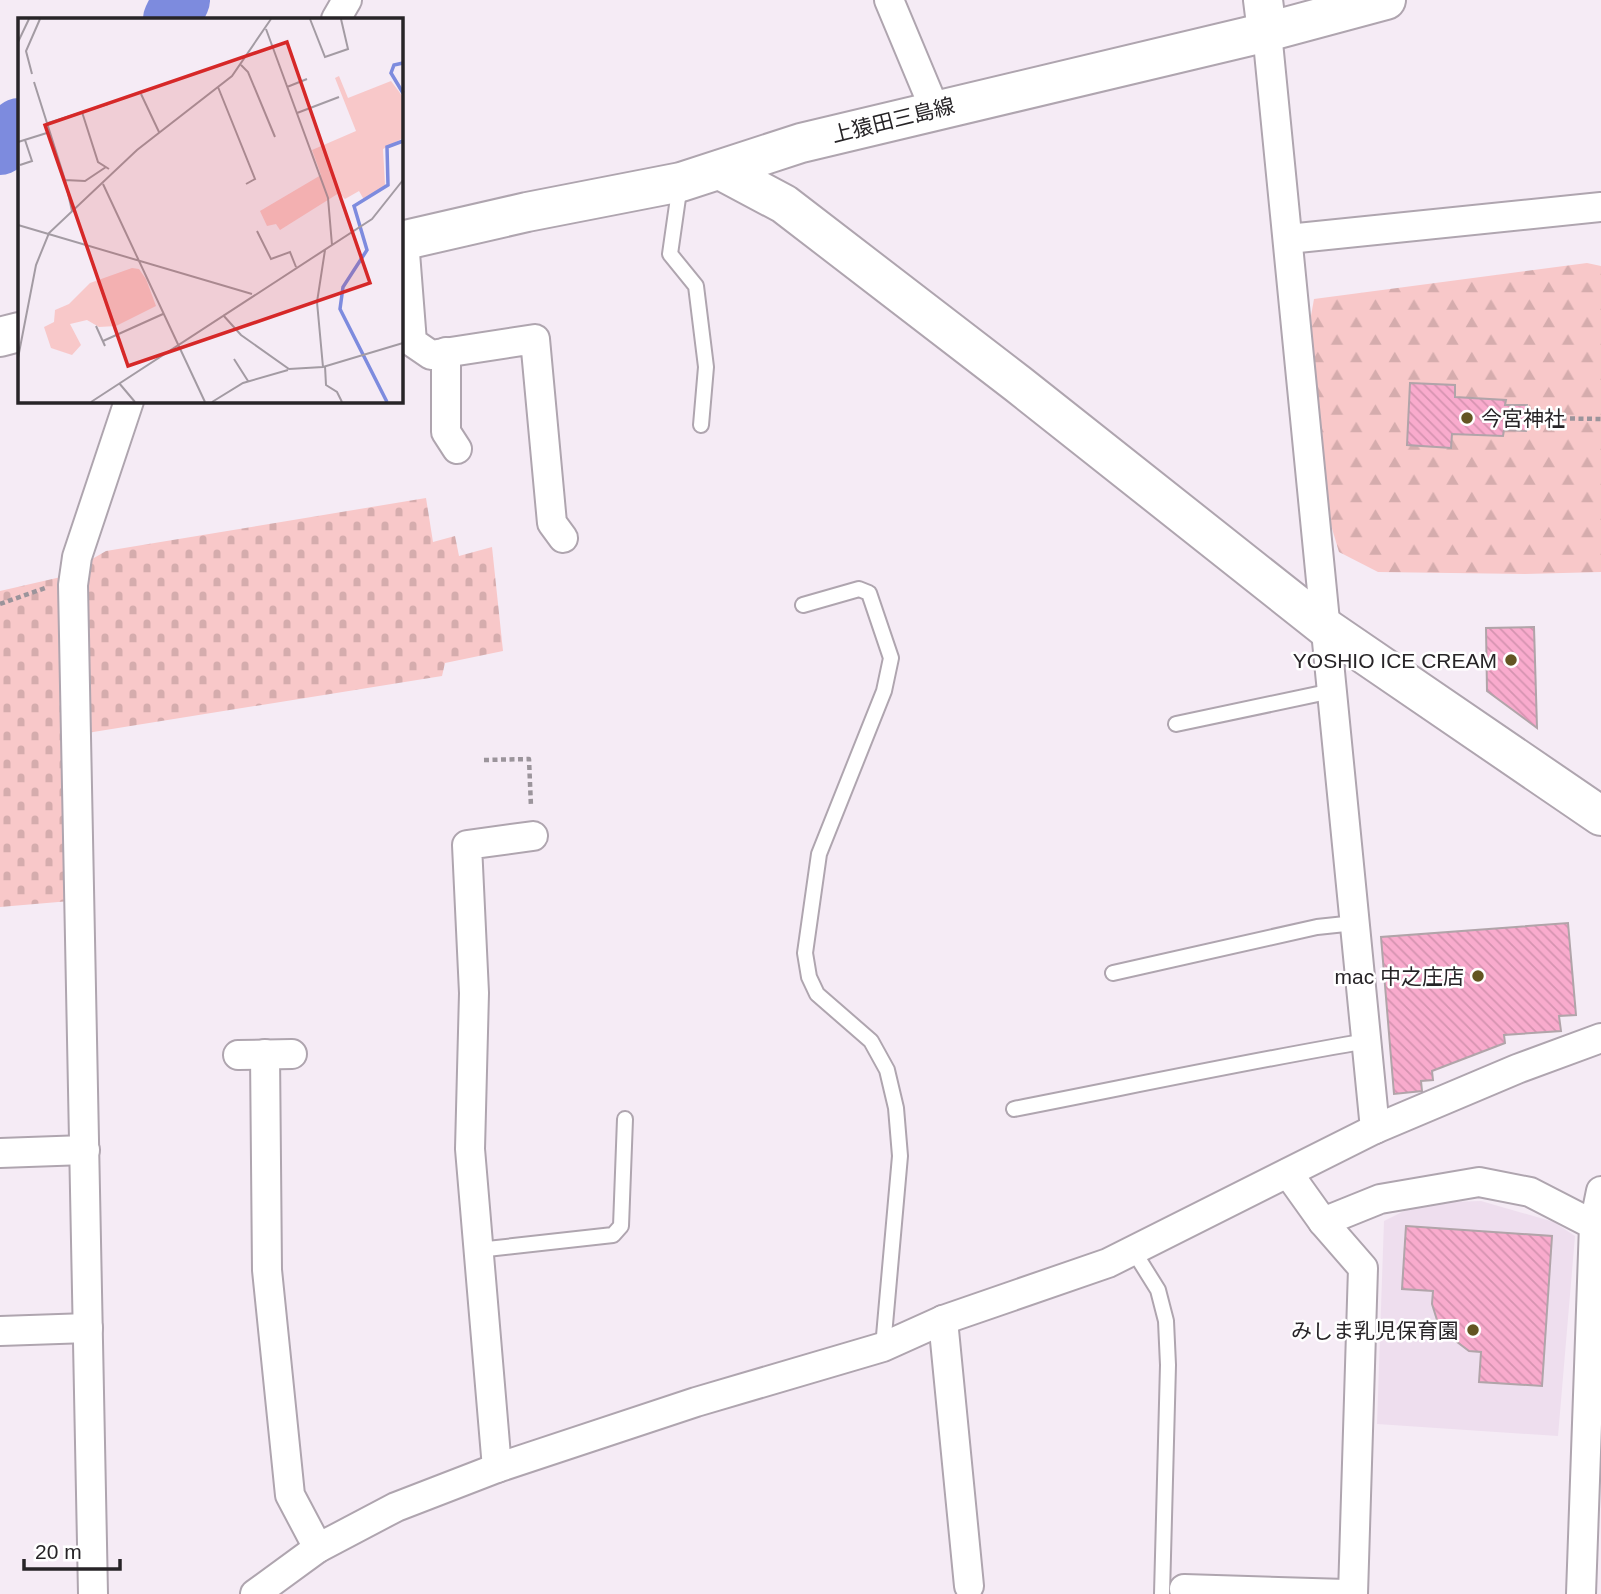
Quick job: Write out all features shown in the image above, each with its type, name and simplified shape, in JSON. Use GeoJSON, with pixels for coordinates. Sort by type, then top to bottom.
{"type":"FeatureCollection","features":[{"type":"Feature","properties":{"kind":"street"},"geometry":{"type":"LineString","coordinates":[[337,18],[347,0]]}},
{"type":"Feature","properties":{"kind":"street"},"geometry":{"type":"LineString","coordinates":[[889,0],[935,110]]}},
{"type":"Feature","properties":{"kind":"street","name":"上猿田三島線"},"geometry":{"type":"LineString","coordinates":[[403,241],[527,212],[681,182],[800,143],[935,110],[1265,16],[1386,0]]}},
{"type":"Feature","properties":{"kind":"street"},"geometry":{"type":"LineString","coordinates":[[1265,16],[1375,1129]]}},
{"type":"Feature","properties":{"kind":"street"},"geometry":{"type":"LineString","coordinates":[[720,170],[783,204],[1018,384],[1326,628],[1601,816]]}},
{"type":"Feature","properties":{"kind":"street"},"geometry":{"type":"LineString","coordinates":[[1288,239],[1601,207]]}},
{"type":"Feature","properties":{"kind":"street"},"geometry":{"type":"LineString","coordinates":[[403,241],[412,342],[430,355],[536,339],[552,523],[564,538]]}},
{"type":"Feature","properties":{"kind":"street"},"geometry":{"type":"LineString","coordinates":[[0,337],[18,332]]}},
{"type":"Feature","properties":{"kind":"street"},"geometry":{"type":"LineString","coordinates":[[446,352],[446,432],[457,449]]}},
{"type":"Feature","properties":{"kind":"street"},"geometry":{"type":"LineString","coordinates":[[93,1594],[73,585],[77,557],[129,402]]}},
{"type":"Feature","properties":{"kind":"street"},"geometry":{"type":"LineString","coordinates":[[497,1468],[470,1149],[474,993],[467,845],[533,836]]}},
{"type":"Feature","properties":{"kind":"street"},"geometry":{"type":"LineString","coordinates":[[255,1594],[318,1548],[396,1507],[497,1468],[696,1402],[883,1347],[943,1320],[1108,1263],[1375,1129],[1517,1069],[1601,1038]]}},
{"type":"Feature","properties":{"kind":"street"},"geometry":{"type":"LineString","coordinates":[[265,1054],[267,1270],[290,1495],[318,1548]]}},
{"type":"Feature","properties":{"kind":"street"},"geometry":{"type":"LineString","coordinates":[[0,1153],[85,1150]]}},
{"type":"Feature","properties":{"kind":"street"},"geometry":{"type":"LineString","coordinates":[[1288,1173],[1323,1222],[1363,1268],[1353,1594]]}},
{"type":"Feature","properties":{"kind":"street"},"geometry":{"type":"LineString","coordinates":[[1323,1222],[1380,1199],[1479,1182],[1530,1192],[1594,1226]]}},
{"type":"Feature","properties":{"kind":"street"},"geometry":{"type":"LineString","coordinates":[[1581,1594],[1592,1544],[1594,1226],[1601,1191]]}},
{"type":"Feature","properties":{"kind":"street"},"geometry":{"type":"LineString","coordinates":[[943,1320],[969,1586]]}},
{"type":"Feature","properties":{"kind":"street"},"geometry":{"type":"LineString","coordinates":[[0,1331],[88,1328]]}},
{"type":"Feature","properties":{"kind":"street"},"geometry":{"type":"LineString","coordinates":[[1173,1591],[1346,1594]]}},
{"type":"Feature","properties":{"kind":"lane"},"geometry":{"type":"LineString","coordinates":[[681,182],[670,254],[696,286],[706,367],[701,425]]}},
{"type":"Feature","properties":{"kind":"lane"},"geometry":{"type":"LineString","coordinates":[[803,605],[859,589],[869,593],[891,658],[884,691],[819,854],[805,953],[809,977],[817,994],[872,1041],[887,1070],[896,1108],[900,1156],[883,1347]]}},
{"type":"Feature","properties":{"kind":"lane"},"geometry":{"type":"LineString","coordinates":[[1176,724],[1332,691]]}},
{"type":"Feature","properties":{"kind":"lane"},"geometry":{"type":"LineString","coordinates":[[1113,973],[1317,927],[1355,923]]}},
{"type":"Feature","properties":{"kind":"lane"},"geometry":{"type":"LineString","coordinates":[[1014,1109],[1239,1063],[1367,1041]]}},
{"type":"Feature","properties":{"kind":"lane"},"geometry":{"type":"LineString","coordinates":[[478,1250],[613,1235],[621,1226],[625,1119]]}},
{"type":"Feature","properties":{"kind":"lane"},"geometry":{"type":"LineString","coordinates":[[1133,1250],[1158,1290],[1166,1321],[1173,1591]]}},
{"type":"Feature","properties":{"kind":"path"},"geometry":{"type":"LineString","coordinates":[[1536,418],[1601,419]]}},
{"type":"Feature","properties":{"kind":"path"},"geometry":{"type":"LineString","coordinates":[[0,604],[42,588],[73,585]]}},
{"type":"Feature","properties":{"kind":"path"},"geometry":{"type":"LineString","coordinates":[[484,760],[529,759],[533,836]]}},
{"type":"Feature","properties":{"kind":"shaded area","name":"みしま乳児保育園"},"geometry":{"type":"Polygon","coordinates":[[[1481,1201],[1554,1222],[1575,1236],[1558,1436],[1377,1424],[1384,1221],[1406,1210],[1446,1202],[1481,1201]]]}},
{"type":"Feature","properties":{"kind":"green space"},"geometry":{"type":"Polygon","coordinates":[[[1587,263],[1601,266],[1601,572],[1378,572],[1339,552],[1317,478],[1306,344],[1314,299],[1587,263]]]}},
{"type":"Feature","properties":{"kind":"green space"},"geometry":{"type":"Polygon","coordinates":[[[426,498],[433,542],[455,536],[459,556],[492,547],[503,651],[445,663],[442,676],[87,733],[70,901],[0,907],[0,591],[61,577],[106,551],[426,498]]]}},
{"type":"Feature","properties":{"kind":"building","name":"今宮神社"},"geometry":{"type":"Polygon","coordinates":[[[1410,383],[1455,385],[1455,397],[1506,400],[1505,405],[1527,405],[1526,431],[1504,430],[1503,436],[1452,434],[1451,448],[1407,445],[1410,383]]]}},
{"type":"Feature","properties":{"kind":"building","name":"YOSHIO ICE CREAM"},"geometry":{"type":"Polygon","coordinates":[[[1534,627],[1537,728],[1487,691],[1486,628],[1534,627]]]}},
{"type":"Feature","properties":{"kind":"building","name":"mac 中之庄店"},"geometry":{"type":"Polygon","coordinates":[[[1568,923],[1576,1015],[1559,1016],[1561,1031],[1504,1035],[1505,1043],[1432,1071],[1433,1080],[1421,1081],[1422,1091],[1394,1094],[1381,937],[1568,923]]]}},
{"type":"Feature","properties":{"kind":"building"},"geometry":{"type":"Polygon","coordinates":[[[1406,1226],[1552,1236],[1542,1386],[1479,1382],[1481,1352],[1469,1351],[1448,1335],[1437,1320],[1432,1304],[1433,1291],[1402,1289],[1406,1226]]]}},
{"type":"Feature","properties":{"kind":"waterway"},"geometry":{"type":"LineString","coordinates":[[172,18],[181,0]]}},
{"type":"Feature","properties":{"kind":"waterway"},"geometry":{"type":"LineString","coordinates":[[0,146],[18,128]]}},
{"type":"Feature","properties":{"kind":"place","name":"今宮神社"},"geometry":{"type":"Point","coordinates":[1467,418]}},
{"type":"Feature","properties":{"kind":"place","name":"YOSHIO ICE CREAM"},"geometry":{"type":"Point","coordinates":[1511,660]}},
{"type":"Feature","properties":{"kind":"place","name":"mac 中之庄店"},"geometry":{"type":"Point","coordinates":[1478,976]}},
{"type":"Feature","properties":{"kind":"place","name":"みしま乳児保育園"},"geometry":{"type":"Point","coordinates":[1473,1330]}}]}
